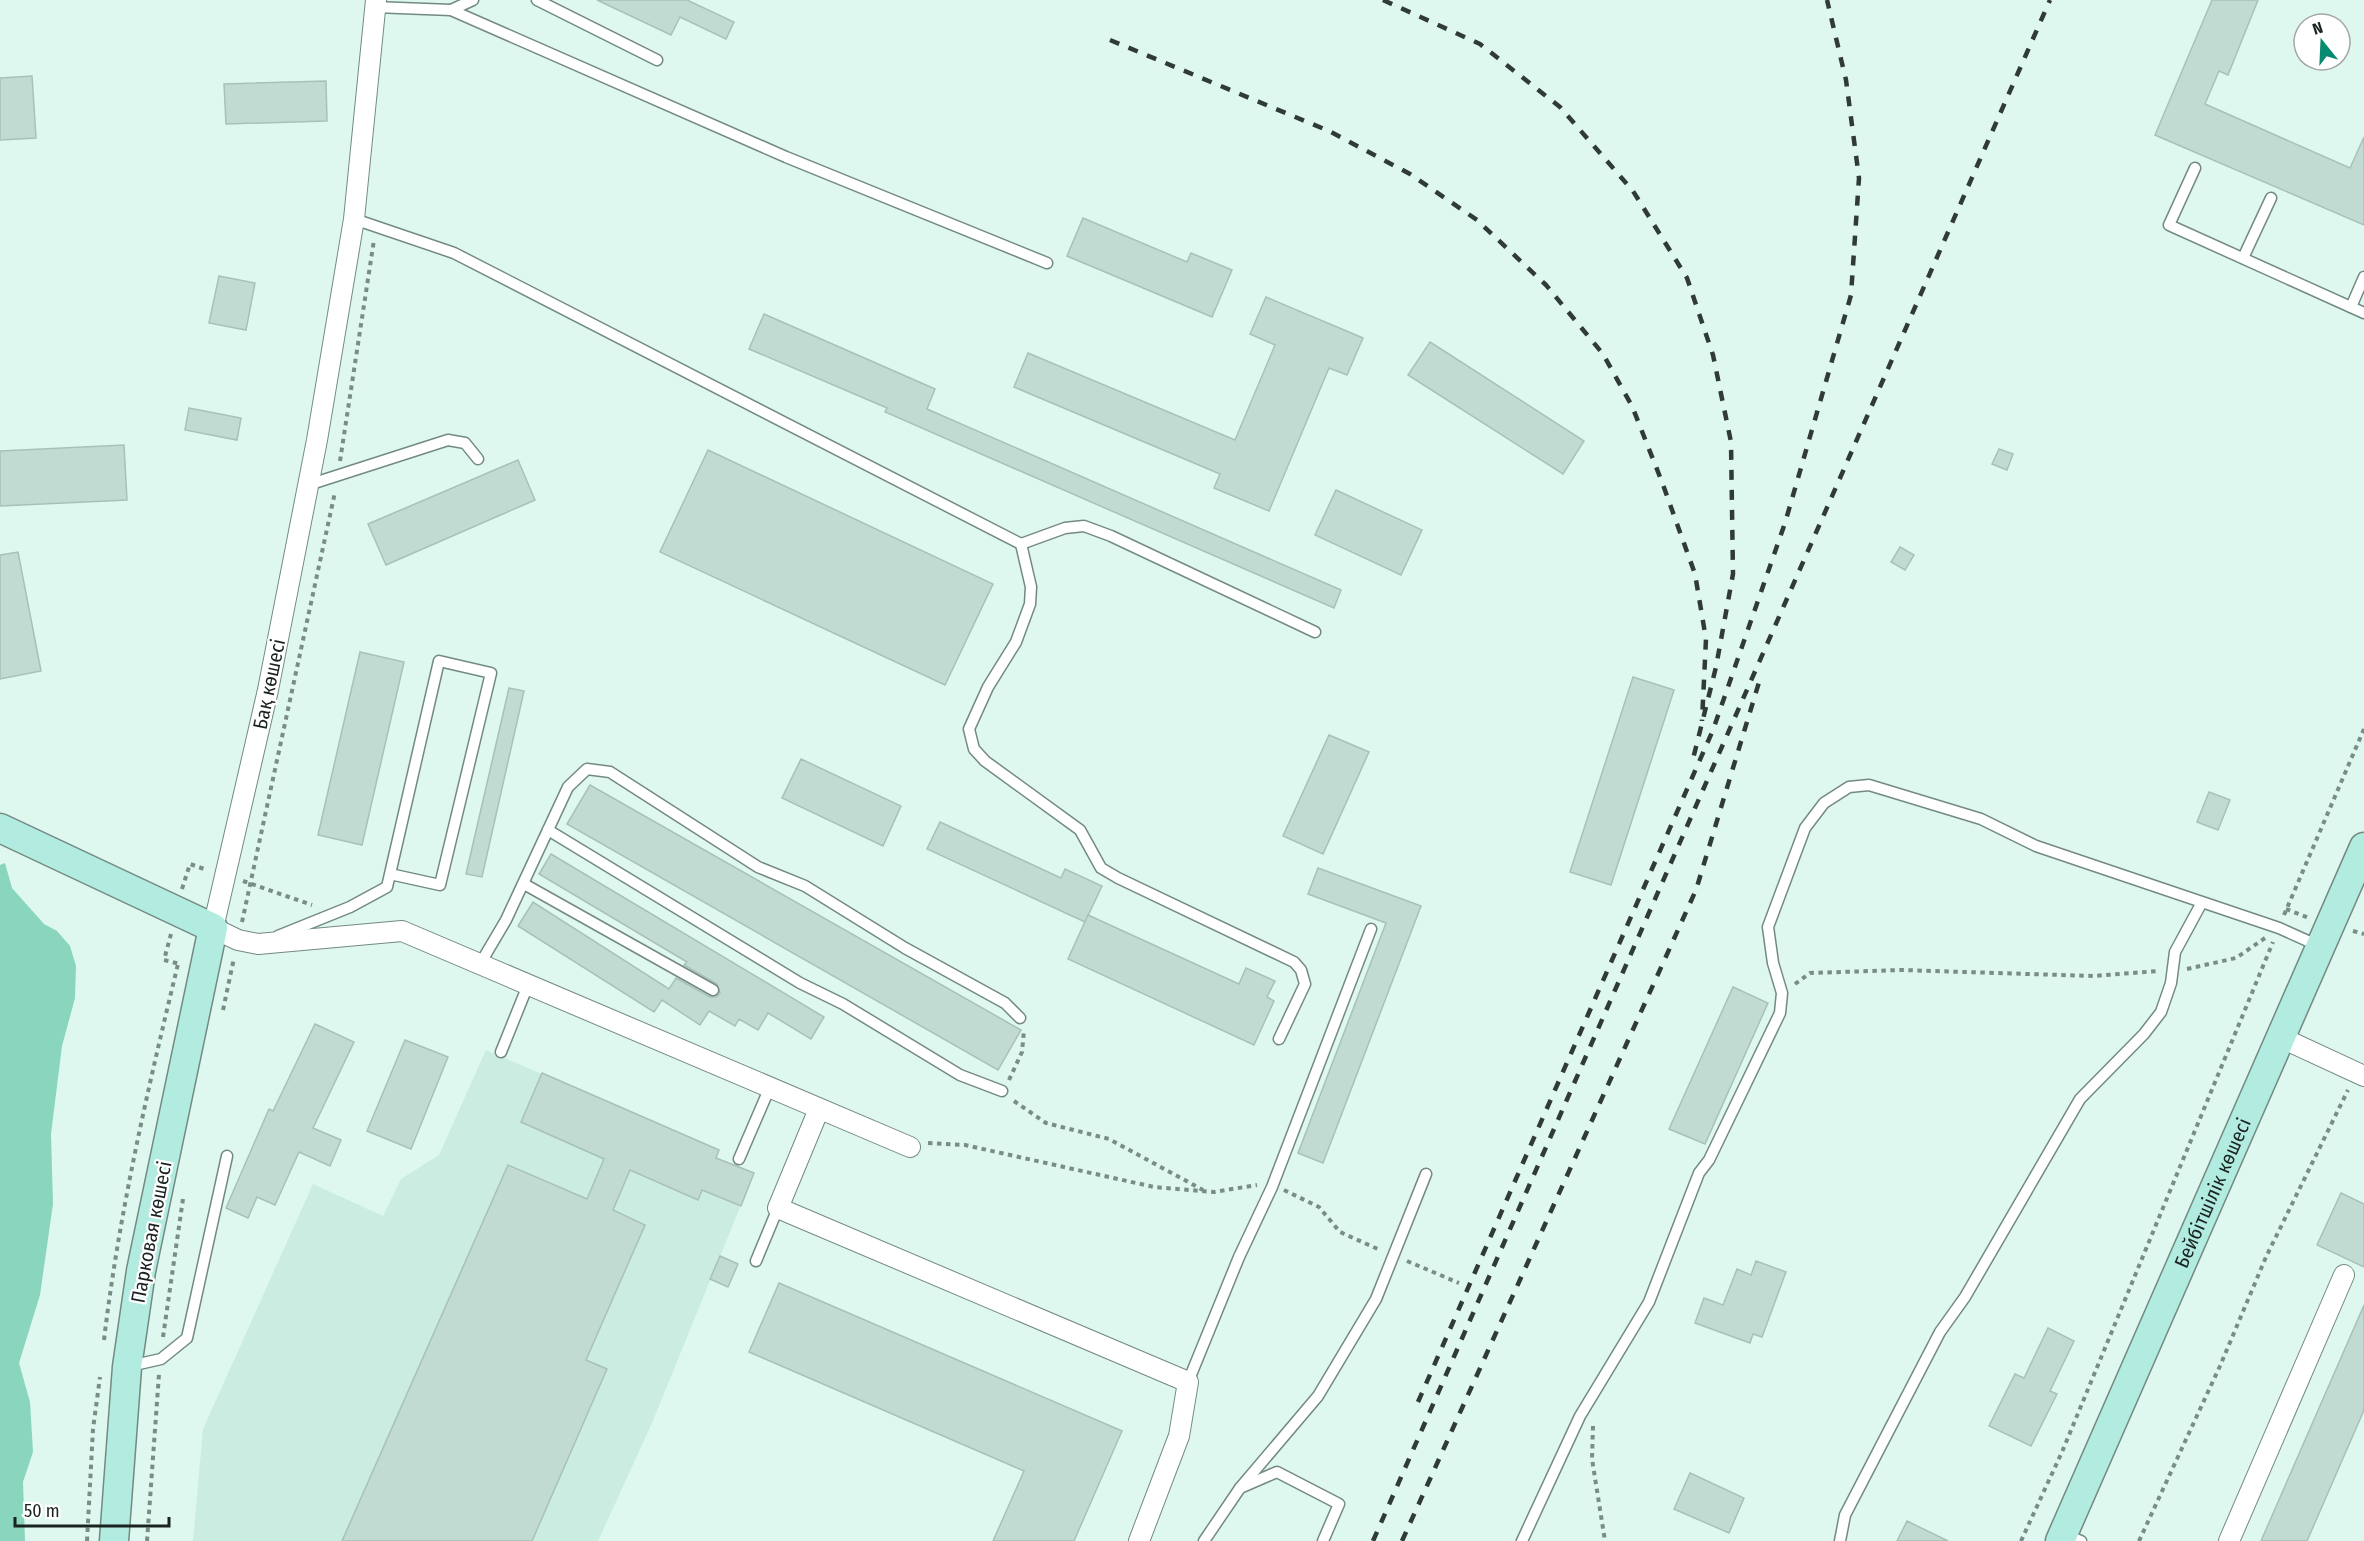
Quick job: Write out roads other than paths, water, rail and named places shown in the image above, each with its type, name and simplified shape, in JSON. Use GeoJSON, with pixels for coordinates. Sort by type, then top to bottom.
{"type":"FeatureCollection","features":[{"type":"Feature","properties":{"kind":"street","name":"Бақ көшесі"},"geometry":{"type":"LineString","coordinates":[[226,934],[268,690],[317,440],[354,219],[375,3]]}},
{"type":"Feature","properties":{"kind":"street"},"geometry":{"type":"LineString","coordinates":[[0,828],[226,934],[258,944],[402,931],[910,1147]]}},
{"type":"Feature","properties":{"kind":"street","name":"Бейбітшілік көшесі"},"geometry":{"type":"LineString","coordinates":[[2068,1538],[2320,946],[2357,879],[2364,847]]}},
{"type":"Feature","properties":{"kind":"street","name":"Парковая көшесі"},"geometry":{"type":"LineString","coordinates":[[114,1541],[127,1367],[141,1271],[226,934]]}},
{"type":"Feature","properties":{"kind":"street"},"geometry":{"type":"LineString","coordinates":[[2282,1038],[2360,1074]]}},
{"type":"Feature","properties":{"kind":"street"},"geometry":{"type":"LineString","coordinates":[[819,1108],[778,1208],[1188,1382],[1179,1436],[1139,1541]]}},
{"type":"Feature","properties":{"kind":"street"},"geometry":{"type":"LineString","coordinates":[[2229,1541],[2344,1275]]}},
{"type":"Feature","properties":{"kind":"lane"},"geometry":{"type":"LineString","coordinates":[[451,10],[473,0]]}},
{"type":"Feature","properties":{"kind":"lane"},"geometry":{"type":"LineString","coordinates":[[537,0],[657,60]]}},
{"type":"Feature","properties":{"kind":"lane"},"geometry":{"type":"LineString","coordinates":[[375,3],[451,10],[786,157],[1047,263]]}},
{"type":"Feature","properties":{"kind":"lane"},"geometry":{"type":"LineString","coordinates":[[2195,168],[2169,225],[2364,313]]}},
{"type":"Feature","properties":{"kind":"lane"},"geometry":{"type":"LineString","coordinates":[[2243,258],[2271,198]]}},
{"type":"Feature","properties":{"kind":"lane"},"geometry":{"type":"LineString","coordinates":[[354,219],[454,253],[1021,544],[1065,528],[1084,526],[1111,536],[1315,632]]}},
{"type":"Feature","properties":{"kind":"lane"},"geometry":{"type":"LineString","coordinates":[[2350,307],[2364,277]]}},
{"type":"Feature","properties":{"kind":"lane"},"geometry":{"type":"LineString","coordinates":[[308,485],[448,440],[465,443],[478,459]]}},
{"type":"Feature","properties":{"kind":"lane"},"geometry":{"type":"LineString","coordinates":[[1021,544],[1031,587],[1029,604],[1016,642],[988,687],[969,729],[974,749],[985,761],[1080,830],[1101,867],[1118,878],[1294,962],[1301,970],[1305,984],[1279,1039]]}},
{"type":"Feature","properties":{"kind":"lane"},"geometry":{"type":"LineString","coordinates":[[258,944],[351,908],[387,886],[439,661],[491,673],[440,885],[390,874]]}},
{"type":"Feature","properties":{"kind":"lane"},"geometry":{"type":"LineString","coordinates":[[480,964],[524,884],[568,787],[587,769],[610,772],[758,867],[805,886],[905,948],[1005,1003],[1020,1018]]}},
{"type":"Feature","properties":{"kind":"lane"},"geometry":{"type":"LineString","coordinates":[[1522,1541],[1580,1416],[1649,1302],[1700,1173],[1709,1160],[1779,1013],[1782,993],[1773,963],[1768,927],[1805,828],[1824,803],[1849,787],[1869,785],[1981,819],[2036,846],[2201,904],[2279,928],[2320,946]]}},
{"type":"Feature","properties":{"kind":"lane"},"geometry":{"type":"LineString","coordinates":[[548,830],[800,983],[843,1004],[960,1075],[1002,1091]]}},
{"type":"Feature","properties":{"kind":"lane"},"geometry":{"type":"LineString","coordinates":[[524,884],[713,990]]}},
{"type":"Feature","properties":{"kind":"lane"},"geometry":{"type":"LineString","coordinates":[[1840,1541],[1845,1515],[1940,1332],[1965,1297],[2080,1099],[2144,1034],[2161,1012],[2170,983],[2175,952],[2201,904]]}},
{"type":"Feature","properties":{"kind":"lane"},"geometry":{"type":"LineString","coordinates":[[1188,1382],[1239,1257],[1272,1187],[1371,929]]}},
{"type":"Feature","properties":{"kind":"lane"},"geometry":{"type":"LineString","coordinates":[[501,1052],[528,985]]}},
{"type":"Feature","properties":{"kind":"lane"},"geometry":{"type":"LineString","coordinates":[[739,1159],[770,1087]]}},
{"type":"Feature","properties":{"kind":"lane"},"geometry":{"type":"LineString","coordinates":[[127,1367],[161,1359],[187,1338],[227,1156]]}},
{"type":"Feature","properties":{"kind":"lane"},"geometry":{"type":"LineString","coordinates":[[1204,1541],[1240,1488],[1318,1396],[1376,1299],[1426,1174]]}},
{"type":"Feature","properties":{"kind":"lane"},"geometry":{"type":"LineString","coordinates":[[756,1260],[778,1208]]}},
{"type":"Feature","properties":{"kind":"lane"},"geometry":{"type":"LineString","coordinates":[[1240,1488],[1278,1472],[1339,1504],[1323,1541]]}},
{"type":"Feature","properties":{"kind":"railway"},"geometry":{"type":"LineString","coordinates":[[1383,0],[1480,44],[1560,107],[1633,191],[1687,278],[1713,355],[1731,442],[1733,574],[1716,667],[1692,763]]}},
{"type":"Feature","properties":{"kind":"railway"},"geometry":{"type":"LineString","coordinates":[[1418,1402],[1713,730],[1785,523],[1851,295],[1859,178],[1846,80],[1827,0]]}},
{"type":"Feature","properties":{"kind":"railway"},"geometry":{"type":"LineString","coordinates":[[1373,1541],[2050,0]]}},
{"type":"Feature","properties":{"kind":"railway"},"geometry":{"type":"LineString","coordinates":[[1110,40],[1329,131],[1410,174],[1477,220],[1546,285],[1603,354],[1632,406],[1695,574],[1706,639],[1702,721]]}},
{"type":"Feature","properties":{"kind":"railway"},"geometry":{"type":"LineString","coordinates":[[1402,1541],[1696,890],[1760,679]]}}]}
